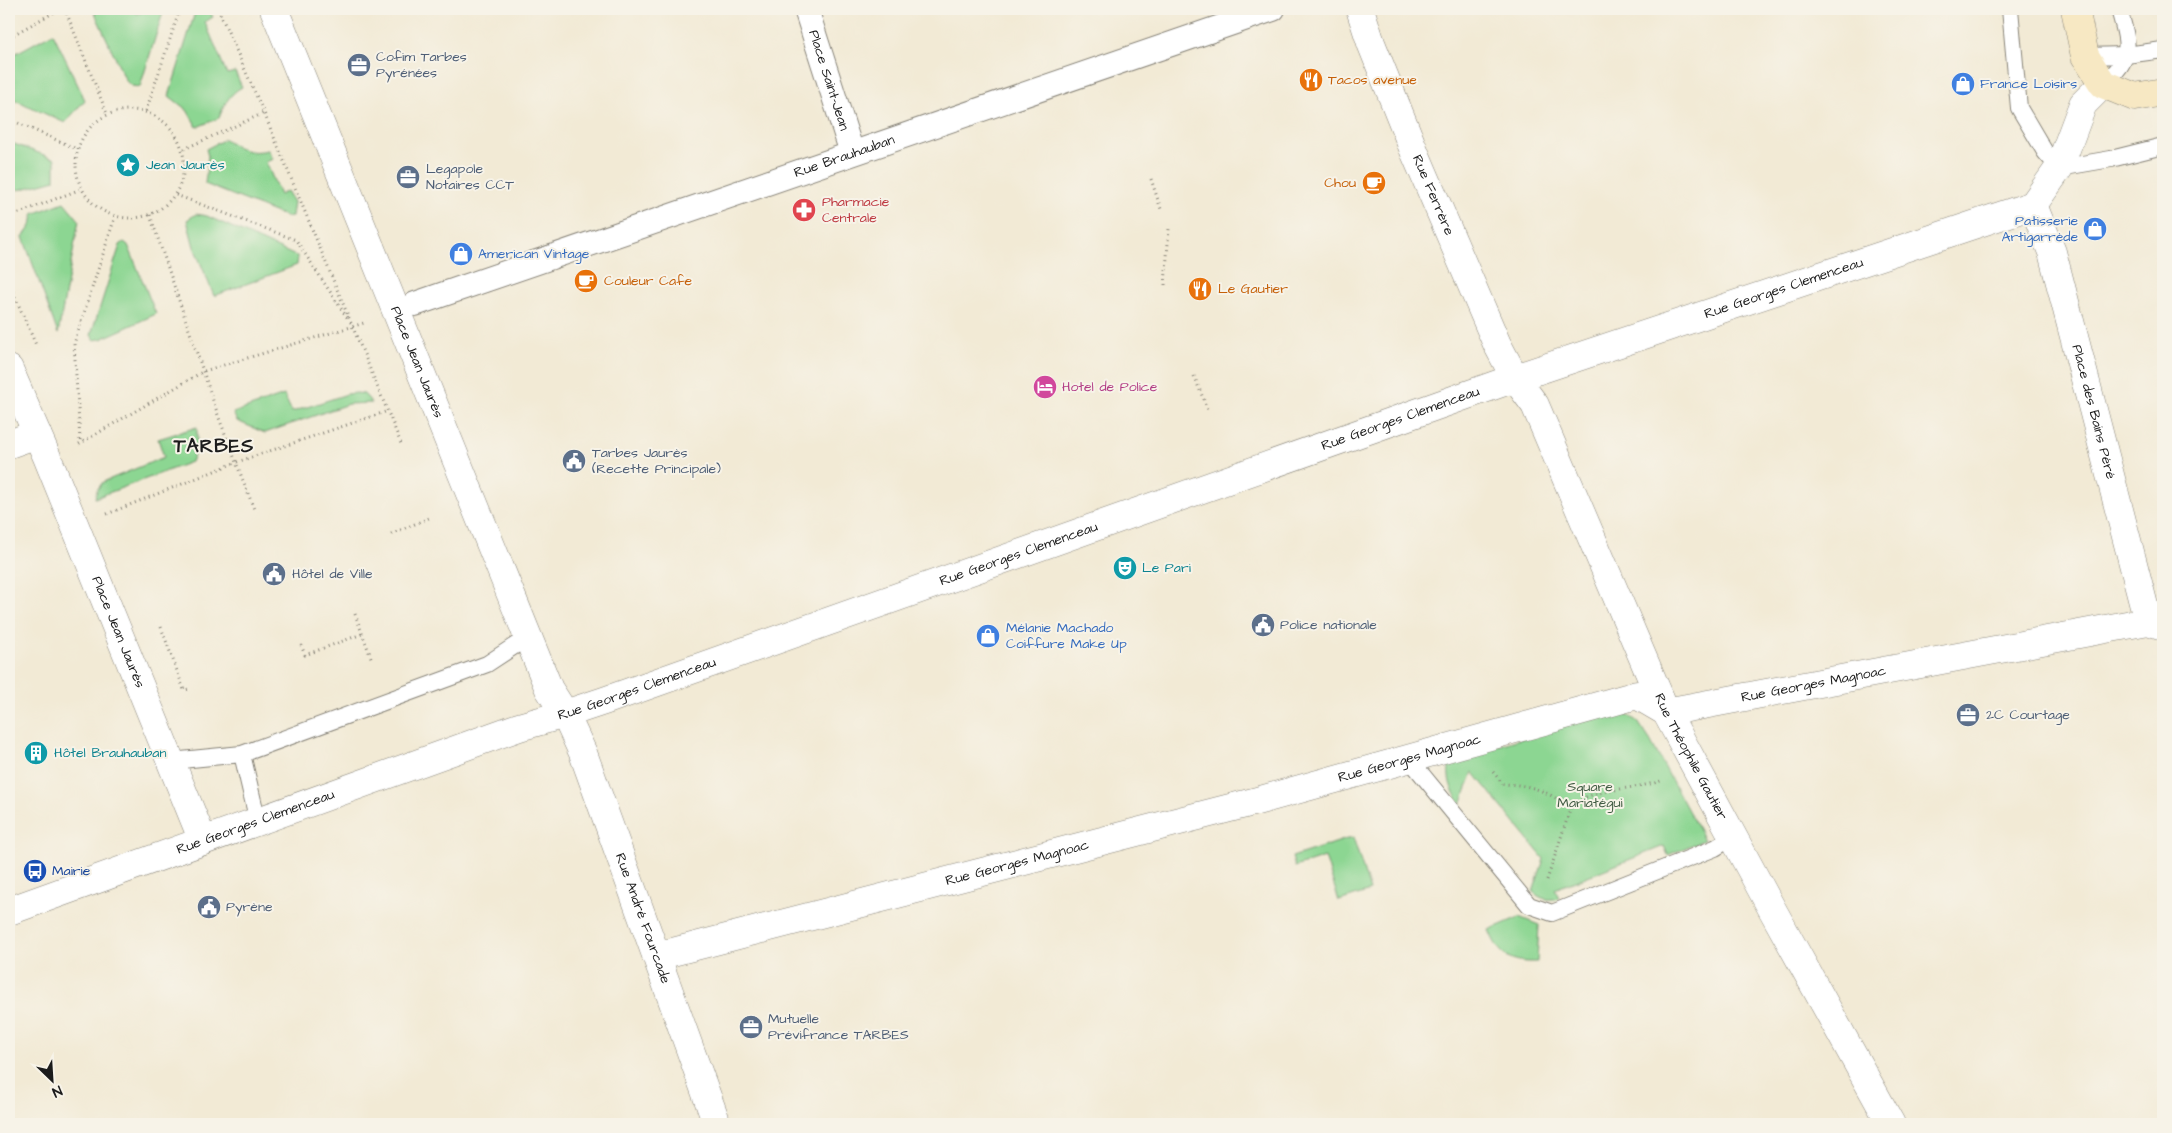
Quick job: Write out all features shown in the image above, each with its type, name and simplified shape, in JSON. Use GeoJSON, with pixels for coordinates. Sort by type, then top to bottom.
{"type":"FeatureCollection","features":[{"type":"Feature","properties":{"kind":"main road"},"geometry":{"type":"LineString","coordinates":[[2075,9],[2084,56],[2103,84],[2135,96],[2163,92]]}},
{"type":"Feature","properties":{"kind":"street","name":"Place Jean Jaurès"},"geometry":{"type":"LineString","coordinates":[[274,9],[549,689],[565,714]]}},
{"type":"Feature","properties":{"kind":"street","name":"Place Saint-Jean"},"geometry":{"type":"LineString","coordinates":[[806,9],[852,153]]}},
{"type":"Feature","properties":{"kind":"street","name":"Rue Brauhauban"},"geometry":{"type":"LineString","coordinates":[[415,304],[1272,9]]}},
{"type":"Feature","properties":{"kind":"street","name":"Rue Ferrère"},"geometry":{"type":"LineString","coordinates":[[1360,9],[1371,44],[1415,153],[1497,344],[1515,378]]}},
{"type":"Feature","properties":{"kind":"street"},"geometry":{"type":"LineString","coordinates":[[2033,206],[2059,168],[2083,104],[2103,84]]}},
{"type":"Feature","properties":{"kind":"street","name":"Rue Georges Clemenceau"},"geometry":{"type":"LineString","coordinates":[[9,911],[519,727],[565,714],[1515,378],[2033,206]]}},
{"type":"Feature","properties":{"kind":"street","name":"Place des Bains Péré"},"geometry":{"type":"LineString","coordinates":[[2033,206],[2052,252],[2156,624]]}},
{"type":"Feature","properties":{"kind":"street","name":"Place Jean Jaurès"},"geometry":{"type":"LineString","coordinates":[[9,369],[203,841]]}},
{"type":"Feature","properties":{"kind":"street","name":"Rue Théophile Gautier"},"geometry":{"type":"LineString","coordinates":[[1515,378],[1535,405],[1666,712],[1891,1124]]}},
{"type":"Feature","properties":{"kind":"street"},"geometry":{"type":"LineString","coordinates":[[9,444],[37,434]]}},
{"type":"Feature","properties":{"kind":"street","name":"Rue Georges Magnoac"},"geometry":{"type":"LineString","coordinates":[[657,956],[1410,760],[1638,695],[1666,712],[2156,624]]}},
{"type":"Feature","properties":{"kind":"street","name":"Rue André Fourcade"},"geometry":{"type":"LineString","coordinates":[[565,714],[583,753],[717,1124]]}},
{"type":"Feature","properties":{"kind":"lane"},"geometry":{"type":"LineString","coordinates":[[2010,9],[2019,108],[2045,152],[2059,168],[2111,159],[2163,146]]}},
{"type":"Feature","properties":{"kind":"lane"},"geometry":{"type":"LineString","coordinates":[[2103,84],[2122,64],[2126,55],[2127,37],[2119,9]]}},
{"type":"Feature","properties":{"kind":"lane"},"geometry":{"type":"LineString","coordinates":[[2084,56],[2126,55],[2163,50]]}},
{"type":"Feature","properties":{"kind":"lane"},"geometry":{"type":"LineString","coordinates":[[171,761],[242,754],[487,664],[528,637]]}},
{"type":"Feature","properties":{"kind":"lane"},"geometry":{"type":"LineString","coordinates":[[242,754],[258,822]]}},
{"type":"Feature","properties":{"kind":"lane"},"geometry":{"type":"LineString","coordinates":[[1410,760],[1529,905],[1552,913],[1715,848],[1733,837]]}},
{"type":"Feature","properties":{"kind":"path"},"geometry":{"type":"LineString","coordinates":[[9,37],[60,9]]}},
{"type":"Feature","properties":{"kind":"path"},"geometry":{"type":"LineString","coordinates":[[65,9],[107,114]]}},
{"type":"Feature","properties":{"kind":"path"},"geometry":{"type":"LineString","coordinates":[[146,111],[180,9]]}},
{"type":"Feature","properties":{"kind":"path"},"geometry":{"type":"LineString","coordinates":[[218,9],[264,113],[402,446]]}},
{"type":"Feature","properties":{"kind":"path"},"geometry":{"type":"LineString","coordinates":[[127,109],[146,111],[170,125],[184,149],[185,173],[176,195],[165,207],[150,215],[133,219],[115,217],[95,206],[81,189],[76,169],[77,149],[89,128],[107,114],[127,109]]}},
{"type":"Feature","properties":{"kind":"path"},"geometry":{"type":"LineString","coordinates":[[184,149],[264,113]]}},
{"type":"Feature","properties":{"kind":"path"},"geometry":{"type":"LineString","coordinates":[[9,120],[77,149]]}},
{"type":"Feature","properties":{"kind":"path"},"geometry":{"type":"LineString","coordinates":[[1151,179],[1161,209]]}},
{"type":"Feature","properties":{"kind":"path"},"geometry":{"type":"LineString","coordinates":[[9,216],[81,189]]}},
{"type":"Feature","properties":{"kind":"path"},"geometry":{"type":"LineString","coordinates":[[176,195],[296,240],[352,326]]}},
{"type":"Feature","properties":{"kind":"path"},"geometry":{"type":"LineString","coordinates":[[150,215],[254,509]]}},
{"type":"Feature","properties":{"kind":"path"},"geometry":{"type":"LineString","coordinates":[[80,444],[74,344],[115,217]]}},
{"type":"Feature","properties":{"kind":"path"},"geometry":{"type":"LineString","coordinates":[[1165,285],[1169,229]]}},
{"type":"Feature","properties":{"kind":"path"},"geometry":{"type":"LineString","coordinates":[[71,448],[204,371],[367,322]]}},
{"type":"Feature","properties":{"kind":"path"},"geometry":{"type":"LineString","coordinates":[[1194,376],[1208,410]]}},
{"type":"Feature","properties":{"kind":"path"},"geometry":{"type":"LineString","coordinates":[[100,517],[237,462],[388,411]]}},
{"type":"Feature","properties":{"kind":"path"},"geometry":{"type":"LineString","coordinates":[[391,534],[429,518]]}},
{"type":"Feature","properties":{"kind":"path"},"geometry":{"type":"LineString","coordinates":[[355,614],[372,660]]}},
{"type":"Feature","properties":{"kind":"path"},"geometry":{"type":"LineString","coordinates":[[161,627],[184,690],[189,689]]}},
{"type":"Feature","properties":{"kind":"path"},"geometry":{"type":"LineString","coordinates":[[301,644],[306,655],[362,634]]}},
{"type":"Feature","properties":{"kind":"path"},"geometry":{"type":"LineString","coordinates":[[1487,765],[1503,784],[1530,785],[1571,807]]}},
{"type":"Feature","properties":{"kind":"path"},"geometry":{"type":"LineString","coordinates":[[1538,907],[1571,807],[1575,802],[1596,795],[1657,782],[1670,776]]}},
{"type":"Feature","properties":{"kind":"green space"},"geometry":{"type":"Polygon","coordinates":[[[93,9],[134,9],[137,14],[149,9],[164,9],[140,87],[131,86],[126,81],[93,9]]]}},
{"type":"Feature","properties":{"kind":"green space"},"geometry":{"type":"Polygon","coordinates":[[[196,9],[208,9],[213,17],[205,22],[227,74],[235,72],[242,87],[227,100],[219,118],[197,127],[187,110],[169,96],[196,9]]]}},
{"type":"Feature","properties":{"kind":"green space"},"geometry":{"type":"Polygon","coordinates":[[[53,33],[85,100],[65,123],[9,97],[9,57],[53,33]]]}},
{"type":"Feature","properties":{"kind":"green space"},"geometry":{"type":"Polygon","coordinates":[[[225,139],[245,150],[256,152],[268,150],[273,159],[266,162],[280,195],[287,191],[294,202],[292,216],[287,217],[205,184],[208,156],[206,149],[225,139]]]}},
{"type":"Feature","properties":{"kind":"green space"},"geometry":{"type":"Polygon","coordinates":[[[9,142],[55,159],[55,180],[19,190],[9,184],[9,142]]]}},
{"type":"Feature","properties":{"kind":"green space"},"geometry":{"type":"Polygon","coordinates":[[[64,202],[79,220],[58,334],[23,237],[31,226],[33,214],[64,202]]]}},
{"type":"Feature","properties":{"kind":"green space"},"geometry":{"type":"Polygon","coordinates":[[[196,214],[207,216],[298,257],[297,265],[214,296],[194,247],[187,220],[196,214]]]}},
{"type":"Feature","properties":{"kind":"green space"},"geometry":{"type":"Polygon","coordinates":[[[124,242],[128,245],[156,314],[101,339],[94,340],[91,335],[120,245],[124,242]]]}},
{"type":"Feature","properties":{"kind":"green space"},"geometry":{"type":"Polygon","coordinates":[[[347,394],[364,394],[372,403],[348,404],[265,433],[237,421],[233,413],[284,395],[292,412],[347,394]]]}},
{"type":"Feature","properties":{"kind":"green space"},"geometry":{"type":"Polygon","coordinates":[[[197,427],[197,446],[191,462],[95,498],[97,490],[103,482],[164,457],[158,439],[197,427]]]}},
{"type":"Feature","properties":{"kind":"green space","name":"Square Mariatégui"},"geometry":{"type":"Polygon","coordinates":[[[1612,711],[1628,715],[1638,722],[1650,740],[1704,840],[1668,855],[1664,846],[1555,889],[1559,898],[1542,898],[1533,892],[1544,859],[1473,772],[1461,804],[1450,784],[1450,760],[1612,711]]]}},
{"type":"Feature","properties":{"kind":"green space"},"geometry":{"type":"Polygon","coordinates":[[[1353,837],[1370,891],[1339,901],[1325,857],[1295,867],[1292,857],[1353,837]]]}},
{"type":"Feature","properties":{"kind":"green space"},"geometry":{"type":"Polygon","coordinates":[[[1519,917],[1539,925],[1537,962],[1519,961],[1506,956],[1497,946],[1489,930],[1519,917]]]}},
{"type":"Feature","properties":{"kind":"place","name":"Cofim Tarbes Pyrénées"},"geometry":{"type":"Point","coordinates":[359,65]}},
{"type":"Feature","properties":{"kind":"place","name":"Tacos avenue"},"geometry":{"type":"Point","coordinates":[1311,80]}},
{"type":"Feature","properties":{"kind":"place","name":"France Loisirs"},"geometry":{"type":"Point","coordinates":[1963,84]}},
{"type":"Feature","properties":{"kind":"place","name":"Jean Jaurès"},"geometry":{"type":"Point","coordinates":[128,165]}},
{"type":"Feature","properties":{"kind":"place","name":"Legapole Notaires CCT"},"geometry":{"type":"Point","coordinates":[408,177]}},
{"type":"Feature","properties":{"kind":"place","name":"Chou"},"geometry":{"type":"Point","coordinates":[1374,183]}},
{"type":"Feature","properties":{"kind":"place","name":"Pharmacie Centrale"},"geometry":{"type":"Point","coordinates":[804,210]}},
{"type":"Feature","properties":{"kind":"place","name":"Patisserie Artigarrède"},"geometry":{"type":"Point","coordinates":[2095,229]}},
{"type":"Feature","properties":{"kind":"place","name":"American Vintage"},"geometry":{"type":"Point","coordinates":[461,254]}},
{"type":"Feature","properties":{"kind":"place","name":"Couleur Cafe"},"geometry":{"type":"Point","coordinates":[586,281]}},
{"type":"Feature","properties":{"kind":"place","name":"Le Gautier"},"geometry":{"type":"Point","coordinates":[1200,289]}},
{"type":"Feature","properties":{"kind":"place","name":"Hotel de Police"},"geometry":{"type":"Point","coordinates":[1045,387]}},
{"type":"Feature","properties":{"kind":"place","name":"Tarbes Jaurès (Recette Principale)"},"geometry":{"type":"Point","coordinates":[574,461]}},
{"type":"Feature","properties":{"kind":"place","name":"Le Pari"},"geometry":{"type":"Point","coordinates":[1125,568]}},
{"type":"Feature","properties":{"kind":"place","name":"Hôtel de Ville"},"geometry":{"type":"Point","coordinates":[274,574]}},
{"type":"Feature","properties":{"kind":"place","name":"Police nationale"},"geometry":{"type":"Point","coordinates":[1263,625]}},
{"type":"Feature","properties":{"kind":"place","name":"Mélanie Machado Coiffure Make Up"},"geometry":{"type":"Point","coordinates":[988,636]}},
{"type":"Feature","properties":{"kind":"place","name":"2C Courtage"},"geometry":{"type":"Point","coordinates":[1968,715]}},
{"type":"Feature","properties":{"kind":"place","name":"Hôtel Brauhauban"},"geometry":{"type":"Point","coordinates":[36,753]}},
{"type":"Feature","properties":{"kind":"place","name":"Mairie"},"geometry":{"type":"Point","coordinates":[35,871]}},
{"type":"Feature","properties":{"kind":"place","name":"Pyrène"},"geometry":{"type":"Point","coordinates":[209,907]}},
{"type":"Feature","properties":{"kind":"place","name":"Mutuelle Prévifrance TARBES"},"geometry":{"type":"Point","coordinates":[751,1027]}},
{"type":"Feature","properties":{"kind":"district","name":"TARBES"},"geometry":{"type":"Point","coordinates":[214,446]}}]}
